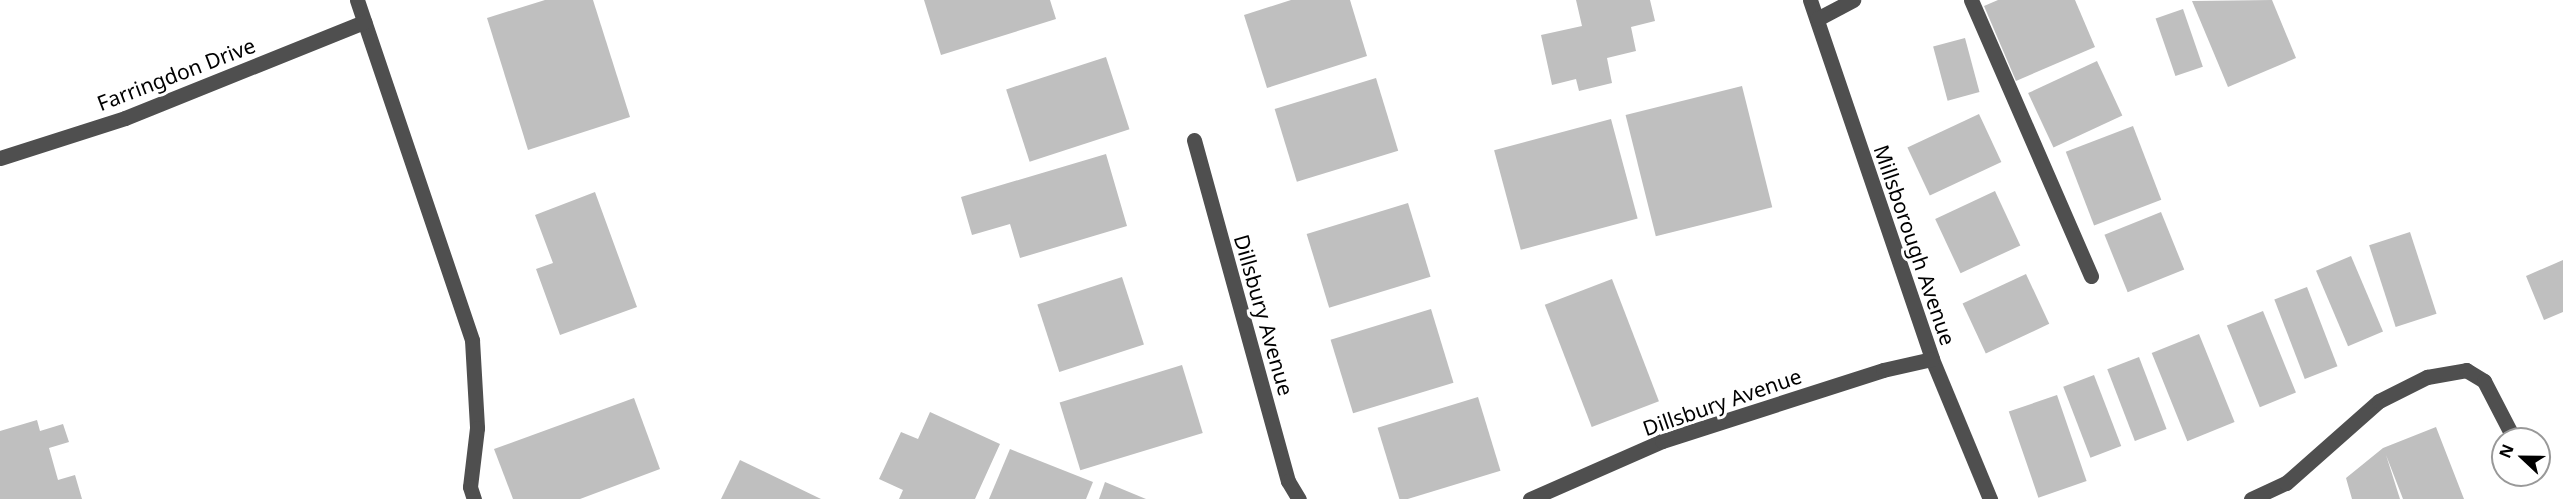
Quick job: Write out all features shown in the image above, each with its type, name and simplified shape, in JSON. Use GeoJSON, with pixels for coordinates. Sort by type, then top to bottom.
{"type":"FeatureCollection","features":[{"type":"Feature","properties":{"kind":"street"},"geometry":{"type":"LineString","coordinates":[[357,0],[472,340],[477,428],[470,487],[474,499]]}},
{"type":"Feature","properties":{"kind":"street","name":"Millsborough Avenue"},"geometry":{"type":"LineString","coordinates":[[1810,0],[1932,359],[1990,499]]}},
{"type":"Feature","properties":{"kind":"street"},"geometry":{"type":"LineString","coordinates":[[1817,19],[1853,0]]}},
{"type":"Feature","properties":{"kind":"street"},"geometry":{"type":"LineString","coordinates":[[1971,0],[2091,276]]}},
{"type":"Feature","properties":{"kind":"street","name":"Farringdon Drive"},"geometry":{"type":"LineString","coordinates":[[0,158],[125,118],[364,22]]}},
{"type":"Feature","properties":{"kind":"street","name":"Dillsbury Avenue"},"geometry":{"type":"LineString","coordinates":[[1194,140],[1288,481],[1299,499]]}},
{"type":"Feature","properties":{"kind":"street","name":"Dillsbury Avenue"},"geometry":{"type":"LineString","coordinates":[[1530,499],[1662,441],[1883,370],[1932,359]]}},
{"type":"Feature","properties":{"kind":"street"},"geometry":{"type":"LineString","coordinates":[[2251,499],[2286,483],[2379,401],[2427,377],[2466,370],[2484,381],[2508,427]]}},
{"type":"Feature","properties":{"kind":"building"},"geometry":{"type":"Polygon","coordinates":[[[545,0],[593,0],[630,117],[528,150],[487,18],[545,0]]]}},
{"type":"Feature","properties":{"kind":"building"},"geometry":{"type":"Polygon","coordinates":[[[924,0],[1050,0],[1056,19],[941,55],[924,0]]]}},
{"type":"Feature","properties":{"kind":"building"},"geometry":{"type":"Polygon","coordinates":[[[1291,0],[1350,0],[1367,56],[1267,88],[1244,15],[1291,0]]]}},
{"type":"Feature","properties":{"kind":"building"},"geometry":{"type":"Polygon","coordinates":[[[1576,0],[1650,0],[1655,21],[1631,27],[1636,51],[1607,58],[1612,83],[1579,91],[1576,79],[1552,85],[1541,35],[1582,26],[1576,0]]]}},
{"type":"Feature","properties":{"kind":"building"},"geometry":{"type":"Polygon","coordinates":[[[1998,0],[2075,0],[2095,47],[2016,81],[1984,6],[1998,0]]]}},
{"type":"Feature","properties":{"kind":"building"},"geometry":{"type":"Polygon","coordinates":[[[2272,0],[2296,58],[2228,87],[2192,1],[2272,0]]]}},
{"type":"Feature","properties":{"kind":"building"},"geometry":{"type":"Polygon","coordinates":[[[2183,9],[2203,67],[2175,76],[2156,18],[2183,9]]]}},
{"type":"Feature","properties":{"kind":"building"},"geometry":{"type":"Polygon","coordinates":[[[1965,38],[1979,92],[1948,101],[1933,47],[1965,38]]]}},
{"type":"Feature","properties":{"kind":"building"},"geometry":{"type":"Polygon","coordinates":[[[1106,57],[1129,129],[1030,162],[1006,89],[1106,57]]]}},
{"type":"Feature","properties":{"kind":"building"},"geometry":{"type":"Polygon","coordinates":[[[2097,61],[2122,115],[2053,147],[2028,93],[2097,61]]]}},
{"type":"Feature","properties":{"kind":"building"},"geometry":{"type":"Polygon","coordinates":[[[1376,78],[1398,151],[1297,182],[1275,109],[1376,78]]]}},
{"type":"Feature","properties":{"kind":"building"},"geometry":{"type":"Polygon","coordinates":[[[1742,86],[1772,207],[1656,236],[1626,115],[1742,86]]]}},
{"type":"Feature","properties":{"kind":"building"},"geometry":{"type":"Polygon","coordinates":[[[1979,114],[2001,162],[1930,195],[1907,147],[1979,114]]]}},
{"type":"Feature","properties":{"kind":"building"},"geometry":{"type":"Polygon","coordinates":[[[1611,119],[1638,218],[1521,250],[1494,150],[1611,119]]]}},
{"type":"Feature","properties":{"kind":"building"},"geometry":{"type":"Polygon","coordinates":[[[2133,126],[2161,200],[2094,226],[2066,152],[2133,126]]]}},
{"type":"Feature","properties":{"kind":"building"},"geometry":{"type":"Polygon","coordinates":[[[1106,154],[1127,226],[1020,258],[1010,224],[972,235],[961,197],[1106,154]]]}},
{"type":"Feature","properties":{"kind":"building"},"geometry":{"type":"Polygon","coordinates":[[[1995,191],[2020,245],[1961,273],[1935,219],[1995,191]]]}},
{"type":"Feature","properties":{"kind":"building"},"geometry":{"type":"Polygon","coordinates":[[[595,192],[637,307],[560,335],[536,269],[553,263],[535,215],[595,192]]]}},
{"type":"Feature","properties":{"kind":"building"},"geometry":{"type":"Polygon","coordinates":[[[1408,203],[1431,277],[1329,308],[1307,234],[1408,203]]]}},
{"type":"Feature","properties":{"kind":"building"},"geometry":{"type":"Polygon","coordinates":[[[2161,212],[2184,269],[2128,292],[2104,235],[2161,212]]]}},
{"type":"Feature","properties":{"kind":"building"},"geometry":{"type":"Polygon","coordinates":[[[2410,232],[2437,314],[2396,327],[2369,245],[2410,232]]]}},
{"type":"Feature","properties":{"kind":"building"},"geometry":{"type":"Polygon","coordinates":[[[2351,256],[2383,331],[2348,346],[2316,271],[2351,256]]]}},
{"type":"Feature","properties":{"kind":"building"},"geometry":{"type":"Polygon","coordinates":[[[2563,260],[2563,312],[2544,320],[2526,276],[2563,260]]]}},
{"type":"Feature","properties":{"kind":"building"},"geometry":{"type":"Polygon","coordinates":[[[2026,274],[2049,324],[1986,353],[1963,304],[2026,274]]]}},
{"type":"Feature","properties":{"kind":"building"},"geometry":{"type":"Polygon","coordinates":[[[1122,277],[1144,345],[1059,372],[1037,305],[1122,277]]]}},
{"type":"Feature","properties":{"kind":"building"},"geometry":{"type":"Polygon","coordinates":[[[1612,279],[1659,401],[1592,427],[1545,305],[1612,279]]]}},
{"type":"Feature","properties":{"kind":"building"},"geometry":{"type":"Polygon","coordinates":[[[2307,287],[2337,366],[2305,379],[2274,300],[2307,287]]]}},
{"type":"Feature","properties":{"kind":"building"},"geometry":{"type":"Polygon","coordinates":[[[1431,309],[1454,383],[1353,413],[1331,340],[1431,309]]]}},
{"type":"Feature","properties":{"kind":"building"},"geometry":{"type":"Polygon","coordinates":[[[2263,311],[2296,393],[2260,407],[2227,326],[2263,311]]]}},
{"type":"Feature","properties":{"kind":"building"},"geometry":{"type":"Polygon","coordinates":[[[2199,334],[2235,422],[2187,441],[2152,353],[2199,334]]]}},
{"type":"Feature","properties":{"kind":"building"},"geometry":{"type":"Polygon","coordinates":[[[2139,357],[2167,429],[2135,441],[2107,369],[2139,357]]]}},
{"type":"Feature","properties":{"kind":"building"},"geometry":{"type":"Polygon","coordinates":[[[1182,365],[1203,433],[1080,470],[1060,402],[1182,365]]]}},
{"type":"Feature","properties":{"kind":"building"},"geometry":{"type":"Polygon","coordinates":[[[2094,375],[2121,446],[2090,458],[2063,387],[2094,375]]]}},
{"type":"Feature","properties":{"kind":"building"},"geometry":{"type":"Polygon","coordinates":[[[2057,395],[2087,481],[2038,498],[2009,412],[2057,395]]]}},
{"type":"Feature","properties":{"kind":"building"},"geometry":{"type":"Polygon","coordinates":[[[1478,397],[1501,471],[1408,499],[1399,499],[1378,428],[1478,397]]]}},
{"type":"Feature","properties":{"kind":"building"},"geometry":{"type":"Polygon","coordinates":[[[634,398],[660,469],[580,499],[513,499],[494,449],[634,398]]]}},
{"type":"Feature","properties":{"kind":"building"},"geometry":{"type":"Polygon","coordinates":[[[930,412],[1000,444],[975,499],[899,499],[903,490],[879,479],[901,432],[918,439],[930,412]]]}},
{"type":"Feature","properties":{"kind":"building"},"geometry":{"type":"Polygon","coordinates":[[[37,420],[40,431],[63,424],[69,442],[49,448],[58,480],[75,475],[82,499],[0,499],[0,431],[37,420]]]}},
{"type":"Feature","properties":{"kind":"building"},"geometry":{"type":"Polygon","coordinates":[[[2436,427],[2464,499],[2403,499],[2386,455],[2400,499],[2352,499],[2346,478],[2383,448],[2436,427]]]}},
{"type":"Feature","properties":{"kind":"building"},"geometry":{"type":"Polygon","coordinates":[[[1010,449],[1093,482],[1086,499],[989,499],[1010,449]]]}},
{"type":"Feature","properties":{"kind":"building"},"geometry":{"type":"Polygon","coordinates":[[[740,460],[821,499],[721,499],[740,460]]]}},
{"type":"Feature","properties":{"kind":"building"},"geometry":{"type":"Polygon","coordinates":[[[1105,482],[1146,499],[1099,499],[1105,482]]]}}]}
